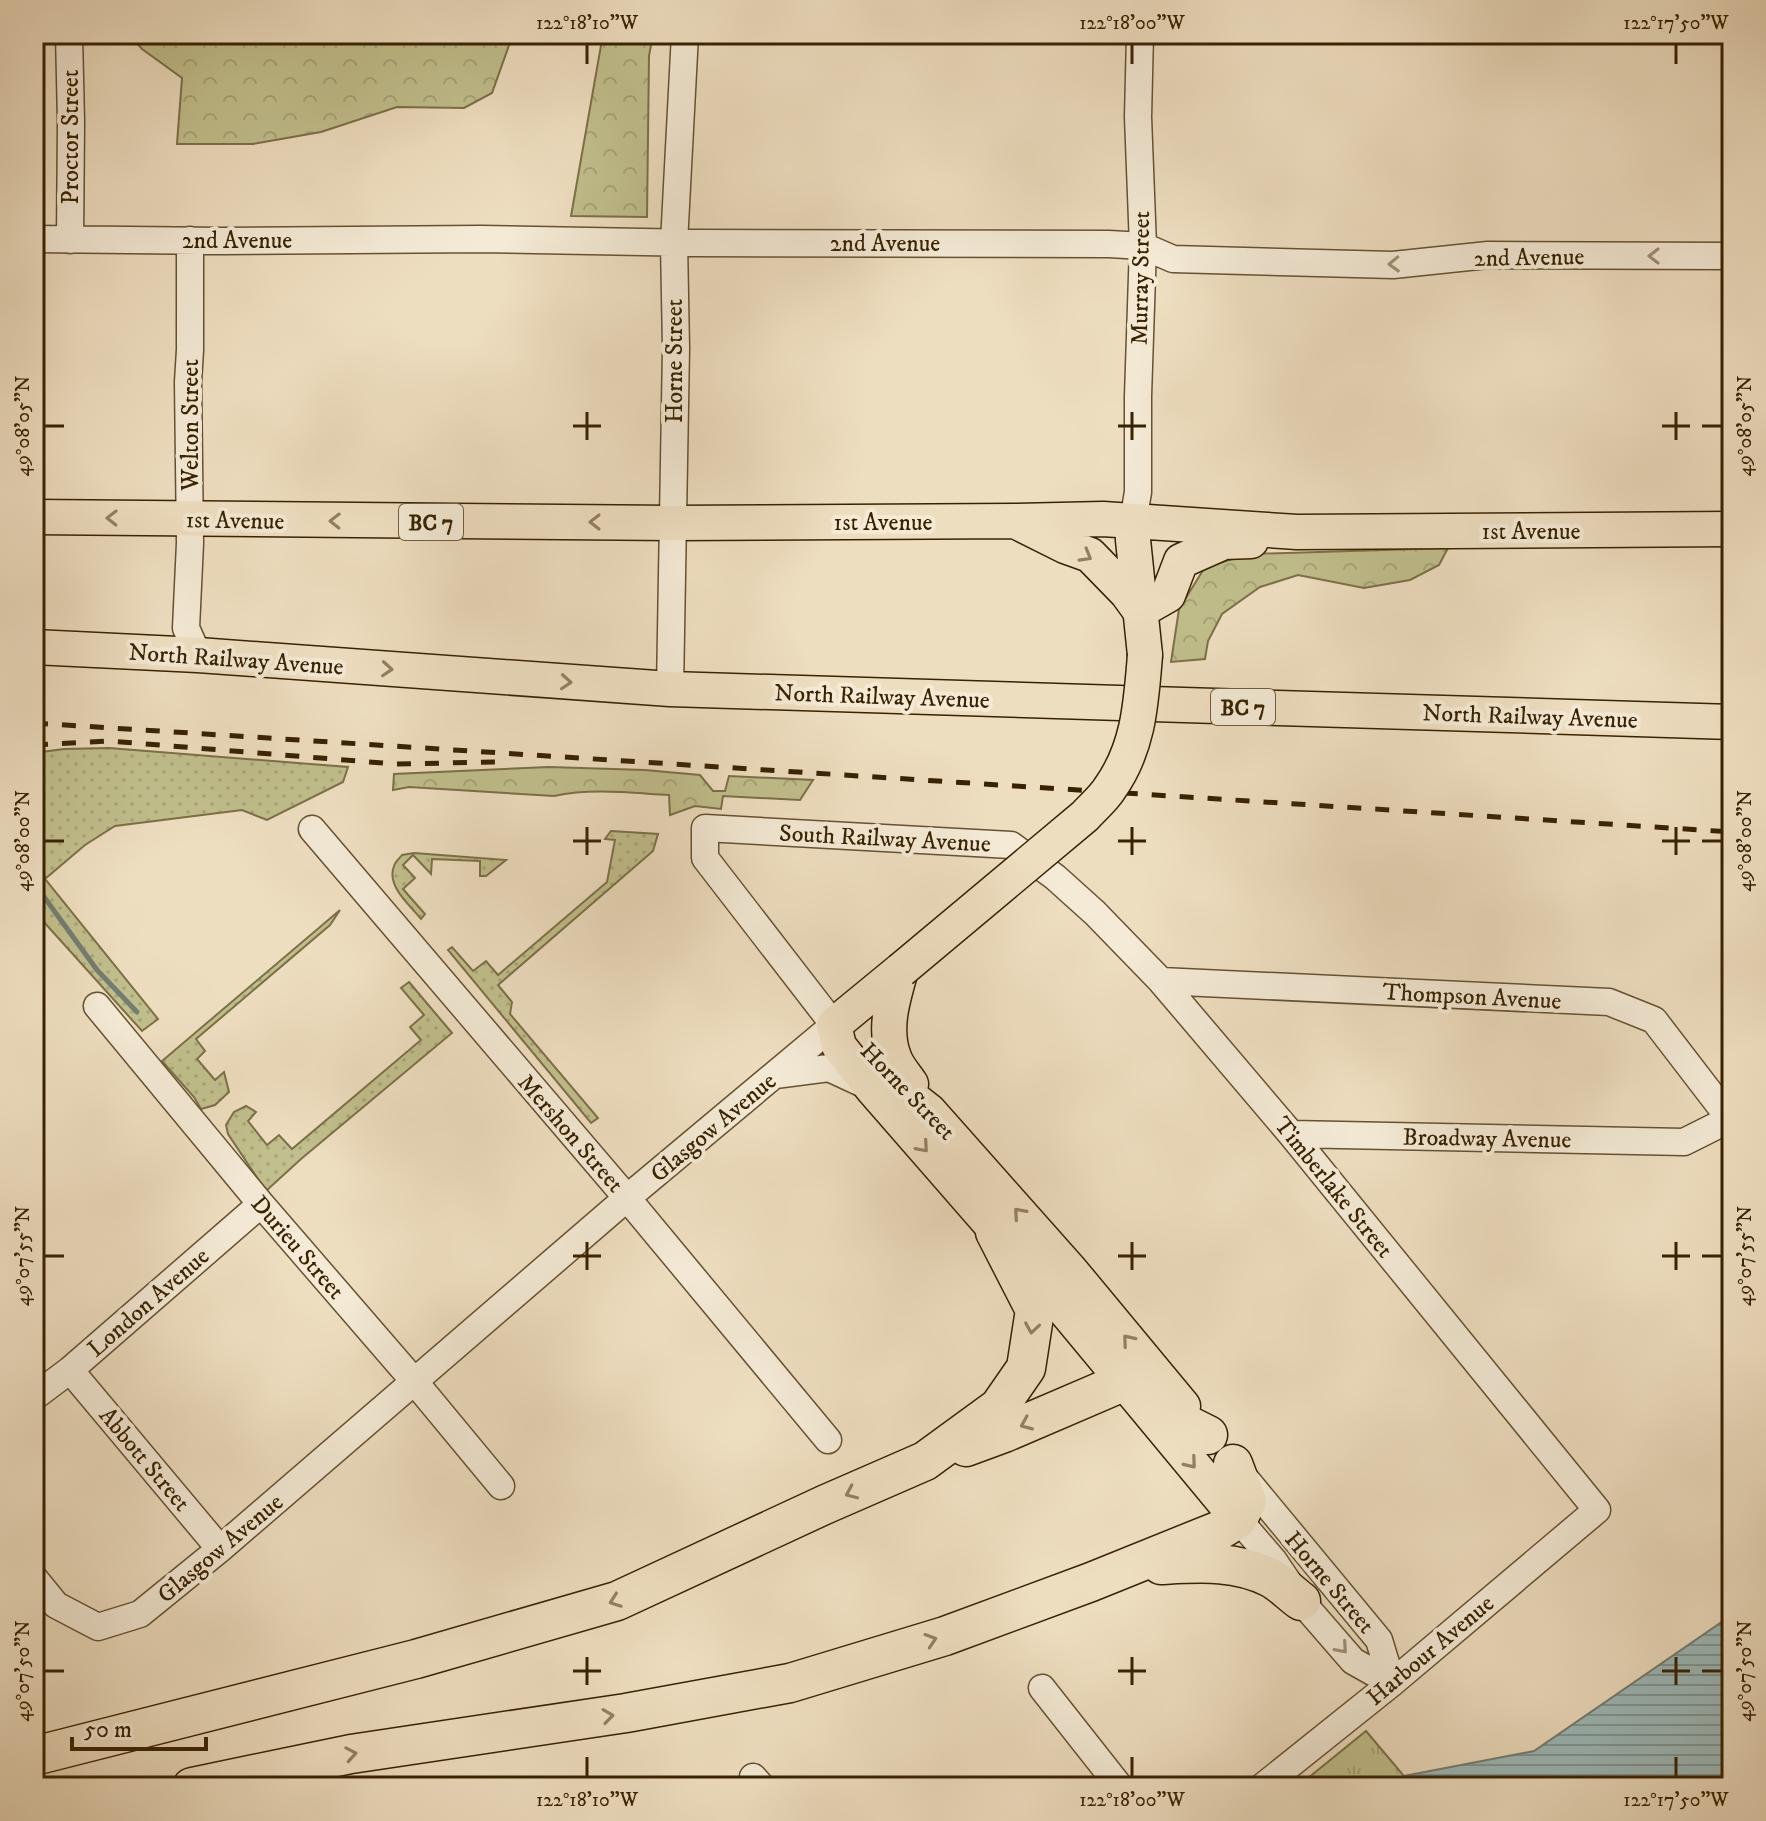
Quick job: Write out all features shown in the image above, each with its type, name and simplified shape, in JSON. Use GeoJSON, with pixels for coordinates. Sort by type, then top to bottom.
{"type":"FeatureCollection","features":[{"type":"Feature","properties":{"kind":"highway"},"geometry":{"type":"LineString","coordinates":[[925,1461],[999,1407],[1026,1368],[1035,1310],[995,1232]]}},
{"type":"Feature","properties":{"kind":"highway"},"geometry":{"type":"LineString","coordinates":[[43,1754],[416,1659],[617,1601],[925,1461],[1004,1433],[1123,1382],[1144,1385],[1174,1418],[1208,1435]]}},
{"type":"Feature","properties":{"kind":"highway"},"geometry":{"type":"LineString","coordinates":[[192,1787],[351,1754],[626,1713],[790,1683],[945,1636],[1220,1530],[1238,1519],[1247,1501],[1233,1464]]}},
{"type":"Feature","properties":{"kind":"highway"},"geometry":{"type":"LineString","coordinates":[[1130,1566],[1207,1562],[1244,1567],[1273,1579],[1301,1601]]}},
{"type":"Feature","properties":{"kind":"main road","name":"1st Avenue"},"geometry":{"type":"LineString","coordinates":[[34,517],[673,523],[1103,519],[1297,532],[1732,529]]}},
{"type":"Feature","properties":{"kind":"main road"},"geometry":{"type":"LineString","coordinates":[[1016,521],[1090,555],[1140,611],[1168,595],[1181,561],[1224,542],[1257,540],[1297,532]]}},
{"type":"Feature","properties":{"kind":"main road","name":"Glasgow Avenue"},"geometry":{"type":"LineString","coordinates":[[834,1025],[1085,816],[1110,789],[1128,756],[1140,715],[1145,655],[1133,522]]}},
{"type":"Feature","properties":{"kind":"main road","name":"North Railway Avenue"},"geometry":{"type":"LineString","coordinates":[[34,647],[198,655],[670,689],[1732,722]]}},
{"type":"Feature","properties":{"kind":"main road"},"geometry":{"type":"LineString","coordinates":[[901,970],[890,1006],[889,1032],[894,1058],[929,1111]]}},
{"type":"Feature","properties":{"kind":"main road","name":"Horne Street"},"geometry":{"type":"LineString","coordinates":[[834,1025],[839,1046],[872,1088],[1048,1290],[1238,1519]]}},
{"type":"Feature","properties":{"kind":"main road","name":"Horne Street"},"geometry":{"type":"LineString","coordinates":[[834,1025],[854,1034],[887,1078],[929,1111],[1071,1271],[1233,1464]]}},
{"type":"Feature","properties":{"kind":"street","name":"Proctor Street"},"geometry":{"type":"LineString","coordinates":[[69,34],[70,240]]}},
{"type":"Feature","properties":{"kind":"street","name":"Horne Street"},"geometry":{"type":"LineString","coordinates":[[670,689],[676,348],[674,243],[685,34]]}},
{"type":"Feature","properties":{"kind":"street","name":"Murray Street"},"geometry":{"type":"LineString","coordinates":[[1133,522],[1138,492],[1143,246],[1138,117],[1140,34]]}},
{"type":"Feature","properties":{"kind":"street","name":"2nd Avenue"},"geometry":{"type":"LineString","coordinates":[[34,239],[1109,244],[1143,246],[1173,259],[1393,265],[1488,255],[1732,256]]}},
{"type":"Feature","properties":{"kind":"street","name":"Welton Street"},"geometry":{"type":"LineString","coordinates":[[190,240],[186,628],[198,655]]}},
{"type":"Feature","properties":{"kind":"street","name":"Horne Street"},"geometry":{"type":"LineString","coordinates":[[705,828],[705,858],[834,1025]]}},
{"type":"Feature","properties":{"kind":"street","name":"South Railway Avenue"},"geometry":{"type":"LineString","coordinates":[[705,828],[1011,845],[1055,877]]}},
{"type":"Feature","properties":{"kind":"street","name":"Mershon Street"},"geometry":{"type":"LineString","coordinates":[[312,829],[627,1198],[828,1440]]}},
{"type":"Feature","properties":{"kind":"street","name":"Timberlake Street"},"geometry":{"type":"LineString","coordinates":[[1055,877],[1161,981],[1291,1134],[1597,1510]]}},
{"type":"Feature","properties":{"kind":"street","name":"Thompson Avenue"},"geometry":{"type":"LineString","coordinates":[[1161,981],[1609,1002],[1654,1020],[1731,1118]]}},
{"type":"Feature","properties":{"kind":"street","name":"Durieu Street"},"geometry":{"type":"LineString","coordinates":[[97,1006],[501,1486]]}},
{"type":"Feature","properties":{"kind":"street","name":"Glasgow Avenue"},"geometry":{"type":"LineString","coordinates":[[34,1578],[56,1605],[98,1627],[140,1614],[834,1025]]}},
{"type":"Feature","properties":{"kind":"street"},"geometry":{"type":"LineString","coordinates":[[775,1075],[829,1068],[872,1088]]}},
{"type":"Feature","properties":{"kind":"street","name":"Broadway Avenue"},"geometry":{"type":"LineString","coordinates":[[1291,1134],[1684,1142],[1731,1118]]}},
{"type":"Feature","properties":{"kind":"street","name":"London Avenue"},"geometry":{"type":"LineString","coordinates":[[34,1397],[70,1370],[261,1204]]}},
{"type":"Feature","properties":{"kind":"street","name":"Abbott Street"},"geometry":{"type":"LineString","coordinates":[[70,1370],[220,1549]]}},
{"type":"Feature","properties":{"kind":"street","name":"Horne Street"},"geometry":{"type":"LineString","coordinates":[[1233,1464],[1379,1640],[1392,1683]]}},
{"type":"Feature","properties":{"kind":"street","name":"Harbour Avenue"},"geometry":{"type":"LineString","coordinates":[[1262,1787],[1392,1683],[1597,1510]]}},
{"type":"Feature","properties":{"kind":"street","name":"Horne Street"},"geometry":{"type":"LineString","coordinates":[[1238,1519],[1274,1561],[1301,1601],[1353,1661],[1392,1683]]}},
{"type":"Feature","properties":{"kind":"street"},"geometry":{"type":"LineString","coordinates":[[1042,1688],[1120,1787]]}},
{"type":"Feature","properties":{"kind":"green space"},"geometry":{"type":"Polygon","coordinates":[[[129,34],[513,34],[492,93],[464,108],[397,107],[321,132],[253,144],[177,144],[182,78],[142,49],[129,34]]]}},
{"type":"Feature","properties":{"kind":"green space"},"geometry":{"type":"Polygon","coordinates":[[[603,34],[653,34],[649,56],[647,217],[571,216],[603,34]]]}},
{"type":"Feature","properties":{"kind":"green space"},"geometry":{"type":"Polygon","coordinates":[[[1448,548],[1439,565],[1410,580],[1364,588],[1298,575],[1260,587],[1222,614],[1208,641],[1205,659],[1171,662],[1179,609],[1205,567],[1250,554],[1448,548]]]}},
{"type":"Feature","properties":{"kind":"green space"},"geometry":{"type":"Polygon","coordinates":[[[109,748],[348,767],[343,782],[267,820],[242,810],[115,826],[85,845],[45,879],[158,1019],[142,1031],[34,911],[34,753],[109,748]]]}},
{"type":"Feature","properties":{"kind":"green space"},"geometry":{"type":"Polygon","coordinates":[[[549,767],[700,775],[713,791],[725,791],[729,776],[813,780],[800,800],[723,796],[721,809],[695,806],[670,815],[669,795],[597,792],[554,796],[409,787],[393,790],[394,774],[549,767]]]}},
{"type":"Feature","properties":{"kind":"green space"},"geometry":{"type":"Polygon","coordinates":[[[611,831],[658,834],[653,851],[498,985],[512,1002],[510,1014],[598,1118],[591,1123],[448,950],[452,947],[473,971],[486,961],[498,975],[607,882],[615,840],[605,839],[611,831]]]}},
{"type":"Feature","properties":{"kind":"green space"},"geometry":{"type":"Polygon","coordinates":[[[414,853],[506,860],[486,876],[480,876],[480,861],[432,859],[431,874],[413,855],[403,865],[415,878],[403,889],[425,914],[421,919],[400,895],[392,873],[402,855],[414,853]]]}},
{"type":"Feature","properties":{"kind":"green space"},"geometry":{"type":"Polygon","coordinates":[[[340,910],[330,925],[196,1039],[205,1051],[197,1059],[215,1080],[224,1072],[229,1092],[215,1105],[201,1109],[162,1061],[340,910]]]}},
{"type":"Feature","properties":{"kind":"green space"},"geometry":{"type":"Polygon","coordinates":[[[409,982],[452,1033],[266,1191],[228,1134],[226,1125],[234,1112],[246,1106],[256,1112],[248,1121],[267,1145],[279,1135],[292,1149],[421,1040],[410,1027],[424,1015],[401,988],[409,982]]]}},
{"type":"Feature","properties":{"kind":"green space"},"geometry":{"type":"Polygon","coordinates":[[[1366,1731],[1404,1776],[1390,1787],[1297,1787],[1366,1731]]]}},
{"type":"Feature","properties":{"kind":"water"},"geometry":{"type":"Polygon","coordinates":[[[1732,1615],[1732,1787],[1390,1787],[1404,1776],[1534,1751],[1732,1615]]]}},
{"type":"Feature","properties":{"kind":"waterway"},"geometry":{"type":"LineString","coordinates":[[34,883],[97,970],[137,1012]]}},
{"type":"Feature","properties":{"kind":"railway"},"geometry":{"type":"LineString","coordinates":[[34,723],[1732,832]]}},
{"type":"Feature","properties":{"kind":"railway"},"geometry":{"type":"LineString","coordinates":[[34,745],[109,741],[394,764],[497,762]]}}]}
